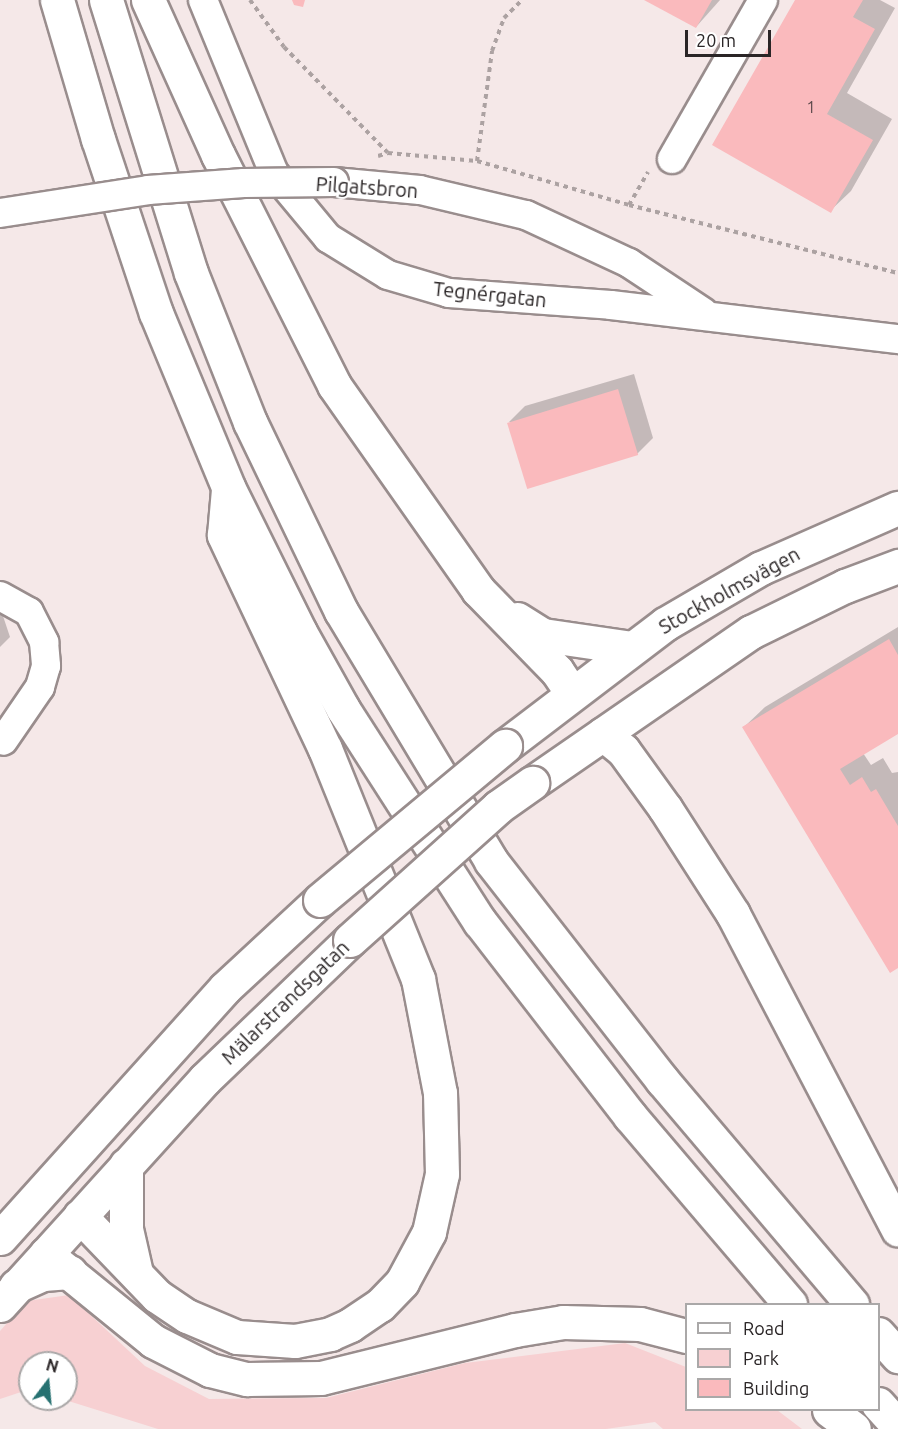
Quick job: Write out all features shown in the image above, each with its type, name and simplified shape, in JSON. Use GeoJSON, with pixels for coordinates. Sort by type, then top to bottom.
{"type":"FeatureCollection","features":[{"type":"Feature","properties":{"kind":"main road"},"geometry":{"type":"LineString","coordinates":[[57,0],[98,138],[156,313],[228,487],[343,709],[480,922],[630,1116],[788,1303]]}},
{"type":"Feature","properties":{"kind":"main road"},"geometry":{"type":"LineString","coordinates":[[106,0],[191,273],[250,422],[341,611],[418,745],[491,861],[662,1080],[850,1303]]}},
{"type":"Feature","properties":{"kind":"main road"},"geometry":{"type":"LineString","coordinates":[[148,0],[218,155],[334,385],[492,605],[556,671],[603,734],[623,750],[665,808],[733,914],[898,1230]]}},
{"type":"Feature","properties":{"kind":"main road"},"geometry":{"type":"LineString","coordinates":[[47,1184],[157,1296],[187,1316],[237,1336],[295,1341],[330,1334],[380,1305],[402,1282],[429,1232],[442,1174],[440,1093],[418,979],[325,749],[224,535],[228,487]]}},
{"type":"Feature","properties":{"kind":"main road","name":"Stockholmsvägen"},"geometry":{"type":"LineString","coordinates":[[572,693],[632,648],[761,568],[898,508]]}},
{"type":"Feature","properties":{"kind":"main road"},"geometry":{"type":"LineString","coordinates":[[603,734],[751,632],[845,586],[898,566]]}},
{"type":"Feature","properties":{"kind":"main road"},"geometry":{"type":"LineString","coordinates":[[492,605],[543,635],[632,648]]}},
{"type":"Feature","properties":{"kind":"main road"},"geometry":{"type":"LineString","coordinates":[[572,693],[320,900],[225,988],[8,1229],[58,1263],[153,1341],[210,1370],[247,1379],[321,1378],[515,1330],[563,1322],[640,1324],[685,1335]]}},
{"type":"Feature","properties":{"kind":"main road","name":"Mälarstrandsgatan"},"geometry":{"type":"LineString","coordinates":[[58,1263],[80,1216],[205,1079],[350,940],[498,807],[603,734]]}},
{"type":"Feature","properties":{"kind":"main road"},"geometry":{"type":"LineString","coordinates":[[126,1165],[126,1229],[136,1275]]}},
{"type":"Feature","properties":{"kind":"main road"},"geometry":{"type":"LineString","coordinates":[[8,1295],[58,1263]]}},
{"type":"Feature","properties":{"kind":"main road"},"geometry":{"type":"LineString","coordinates":[[880,1335],[898,1356]]}},
{"type":"Feature","properties":{"kind":"main road"},"geometry":{"type":"LineString","coordinates":[[880,1405],[898,1426]]}},
{"type":"Feature","properties":{"kind":"main road"},"geometry":{"type":"LineString","coordinates":[[830,1411],[854,1429]]}},
{"type":"Feature","properties":{"kind":"street","name":"Tegnérgatan"},"geometry":{"type":"LineString","coordinates":[[203,0],[274,173],[308,217],[356,257],[411,285],[449,294],[707,315],[898,339]]}},
{"type":"Feature","properties":{"kind":"street"},"geometry":{"type":"LineString","coordinates":[[672,159],[762,0]]}},
{"type":"Feature","properties":{"kind":"street","name":"Pilgatsbron"},"geometry":{"type":"LineString","coordinates":[[0,213],[148,190],[244,183],[334,183],[420,190],[526,215],[629,262],[707,315]]}},
{"type":"Feature","properties":{"kind":"street"},"geometry":{"type":"LineString","coordinates":[[0,596],[29,612],[44,642],[46,666],[40,687],[3,741]]}},
{"type":"Feature","properties":{"kind":"path"},"geometry":{"type":"LineString","coordinates":[[250,0],[291,54],[388,153],[477,161],[629,205],[898,273]]}},
{"type":"Feature","properties":{"kind":"path"},"geometry":{"type":"LineString","coordinates":[[477,161],[492,51],[504,18],[522,0]]}},
{"type":"Feature","properties":{"kind":"green space"},"geometry":{"type":"Polygon","coordinates":[[[69,1295],[145,1366],[209,1399],[326,1398],[465,1363],[625,1343],[685,1367],[685,1411],[778,1411],[802,1429],[663,1429],[655,1422],[606,1429],[158,1429],[78,1404],[78,1351],[18,1351],[18,1393],[0,1399],[0,1331],[27,1301],[69,1295]]]}},
{"type":"Feature","properties":{"kind":"building"},"geometry":{"type":"Polygon","coordinates":[[[292,0],[305,0],[303,7],[294,5],[292,0]]]}},
{"type":"Feature","properties":{"kind":"building"},"geometry":{"type":"Polygon","coordinates":[[[644,0],[712,0],[696,28],[644,0]]]}},
{"type":"Feature","properties":{"kind":"building"},"geometry":{"type":"Polygon","coordinates":[[[795,0],[863,0],[853,17],[875,29],[827,114],[873,140],[831,213],[712,145],[795,0]]]}},
{"type":"Feature","properties":{"kind":"building"},"geometry":{"type":"Polygon","coordinates":[[[618,389],[638,455],[527,489],[507,423],[618,389]]]}},
{"type":"Feature","properties":{"kind":"building"},"geometry":{"type":"Polygon","coordinates":[[[889,639],[898,655],[898,734],[840,769],[850,785],[862,777],[871,792],[876,789],[898,826],[898,968],[890,973],[742,727],[889,639]]]}}]}
